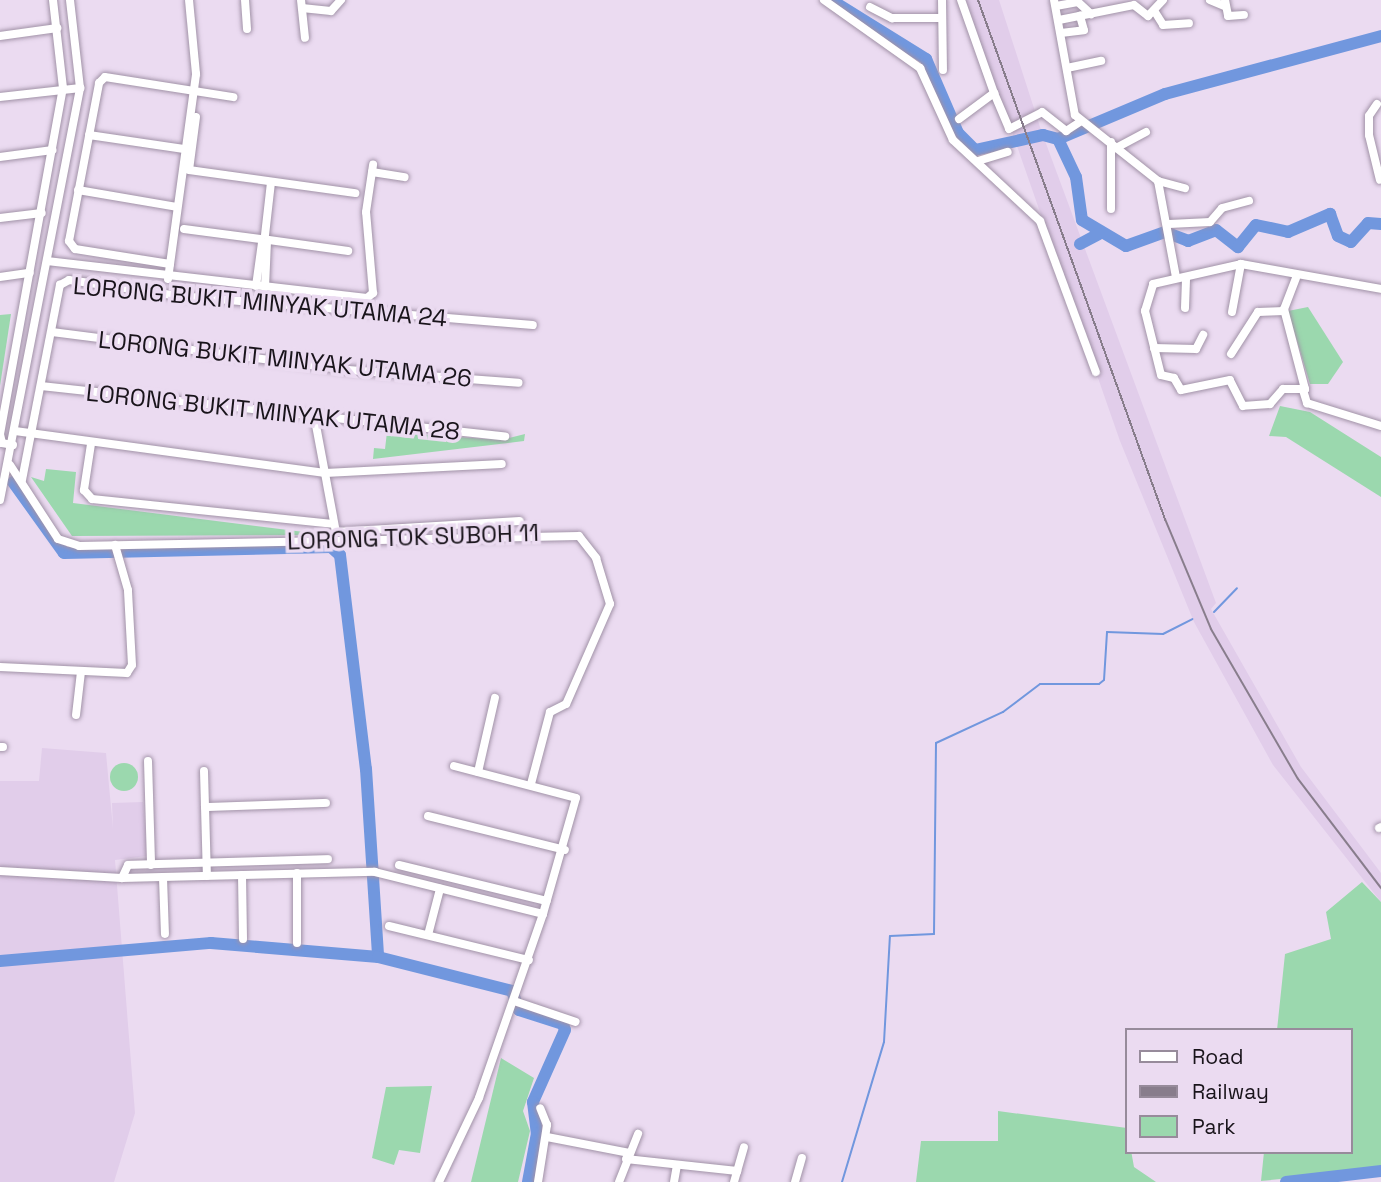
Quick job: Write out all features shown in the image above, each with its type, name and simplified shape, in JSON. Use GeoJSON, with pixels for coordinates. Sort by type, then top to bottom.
{"type":"FeatureCollection","features":[{"type":"Feature","properties":{"kind":"street"},"geometry":{"type":"LineString","coordinates":[[13,445],[2,443],[0,434],[64,89],[53,0]]}},
{"type":"Feature","properties":{"kind":"street"},"geometry":{"type":"LineString","coordinates":[[2,500],[80,88],[70,0]]}},
{"type":"Feature","properties":{"kind":"street"},"geometry":{"type":"LineString","coordinates":[[165,294],[194,92],[189,0]]}},
{"type":"Feature","properties":{"kind":"street"},"geometry":{"type":"LineString","coordinates":[[245,0],[247,29]]}},
{"type":"Feature","properties":{"kind":"street"},"geometry":{"type":"LineString","coordinates":[[305,38],[302,4],[331,11],[341,0]]}},
{"type":"Feature","properties":{"kind":"street"},"geometry":{"type":"LineString","coordinates":[[824,0],[920,68],[953,140],[1040,221],[1096,372]]}},
{"type":"Feature","properties":{"kind":"street"},"geometry":{"type":"LineString","coordinates":[[942,0],[943,70]]}},
{"type":"Feature","properties":{"kind":"street"},"geometry":{"type":"LineString","coordinates":[[961,0],[1009,129],[1042,112],[1066,131],[1081,122]]}},
{"type":"Feature","properties":{"kind":"street"},"geometry":{"type":"LineString","coordinates":[[1059,20],[1133,5],[1146,16],[1155,12],[1163,0]]}},
{"type":"Feature","properties":{"kind":"street"},"geometry":{"type":"LineString","coordinates":[[1209,0],[1225,3],[1231,18],[1244,15]]}},
{"type":"Feature","properties":{"kind":"street"},"geometry":{"type":"LineString","coordinates":[[1091,13],[1078,2],[1055,3],[1067,68],[1081,122],[1158,181],[1185,188]]}},
{"type":"Feature","properties":{"kind":"street"},"geometry":{"type":"LineString","coordinates":[[870,7],[892,18],[941,18]]}},
{"type":"Feature","properties":{"kind":"street"},"geometry":{"type":"LineString","coordinates":[[1155,12],[1163,25],[1189,23]]}},
{"type":"Feature","properties":{"kind":"street"},"geometry":{"type":"LineString","coordinates":[[1061,33],[1084,30],[1080,16]]}},
{"type":"Feature","properties":{"kind":"street"},"geometry":{"type":"LineString","coordinates":[[0,36],[57,28]]}},
{"type":"Feature","properties":{"kind":"street"},"geometry":{"type":"LineString","coordinates":[[1067,68],[1101,61]]}},
{"type":"Feature","properties":{"kind":"street"},"geometry":{"type":"LineString","coordinates":[[170,264],[73,247],[78,190],[102,80],[233,97]]}},
{"type":"Feature","properties":{"kind":"street"},"geometry":{"type":"LineString","coordinates":[[0,97],[80,88]]}},
{"type":"Feature","properties":{"kind":"street"},"geometry":{"type":"LineString","coordinates":[[959,119],[994,93]]}},
{"type":"Feature","properties":{"kind":"street"},"geometry":{"type":"LineString","coordinates":[[1377,104],[1369,116],[1369,135],[1380,180]]}},
{"type":"Feature","properties":{"kind":"street"},"geometry":{"type":"LineString","coordinates":[[196,117],[190,170],[355,193]]}},
{"type":"Feature","properties":{"kind":"street"},"geometry":{"type":"LineString","coordinates":[[1113,145],[1146,132]]}},
{"type":"Feature","properties":{"kind":"street"},"geometry":{"type":"LineString","coordinates":[[89,135],[184,149]]}},
{"type":"Feature","properties":{"kind":"street"},"geometry":{"type":"LineString","coordinates":[[1111,209],[1106,197],[1113,145]]}},
{"type":"Feature","properties":{"kind":"street"},"geometry":{"type":"LineString","coordinates":[[0,157],[53,150]]}},
{"type":"Feature","properties":{"kind":"street"},"geometry":{"type":"LineString","coordinates":[[978,161],[1008,152]]}},
{"type":"Feature","properties":{"kind":"street"},"geometry":{"type":"LineString","coordinates":[[47,261],[168,279],[367,298],[373,293],[366,212],[373,169],[405,177]]}},
{"type":"Feature","properties":{"kind":"street"},"geometry":{"type":"LineString","coordinates":[[1158,181],[1173,238],[1176,277]]}},
{"type":"Feature","properties":{"kind":"street"},"geometry":{"type":"LineString","coordinates":[[260,286],[271,182]]}},
{"type":"Feature","properties":{"kind":"street"},"geometry":{"type":"LineString","coordinates":[[78,190],[177,206]]}},
{"type":"Feature","properties":{"kind":"street"},"geometry":{"type":"LineString","coordinates":[[1170,225],[1210,222],[1222,208],[1249,201]]}},
{"type":"Feature","properties":{"kind":"street"},"geometry":{"type":"LineString","coordinates":[[0,219],[41,213]]}},
{"type":"Feature","properties":{"kind":"street"},"geometry":{"type":"LineString","coordinates":[[184,229],[348,251]]}},
{"type":"Feature","properties":{"kind":"street"},"geometry":{"type":"LineString","coordinates":[[1232,312],[1241,264]]}},
{"type":"Feature","properties":{"kind":"street"},"geometry":{"type":"LineString","coordinates":[[1303,390],[1283,389],[1270,404],[1243,406],[1230,380],[1181,390],[1174,378],[1161,375],[1147,307],[1150,286],[1176,277],[1241,264],[1296,278],[1381,289]]}},
{"type":"Feature","properties":{"kind":"street"},"geometry":{"type":"LineString","coordinates":[[0,277],[30,273]]}},
{"type":"Feature","properties":{"kind":"street"},"geometry":{"type":"LineString","coordinates":[[1185,307],[1186,277]]}},
{"type":"Feature","properties":{"kind":"street"},"geometry":{"type":"LineString","coordinates":[[1296,278],[1284,311],[1305,378],[1303,390],[1307,403],[1381,426]]}},
{"type":"Feature","properties":{"kind":"street","name":"LORONG BUKIT MINYAK UTAMA 24"},"geometry":{"type":"LineString","coordinates":[[22,480],[63,282],[165,294],[533,325]]}},
{"type":"Feature","properties":{"kind":"street"},"geometry":{"type":"LineString","coordinates":[[1231,354],[1258,312],[1284,311]]}},
{"type":"Feature","properties":{"kind":"street","name":"LORONG BUKIT MINYAK UTAMA 26"},"geometry":{"type":"LineString","coordinates":[[51,332],[325,368],[519,383]]}},
{"type":"Feature","properties":{"kind":"street"},"geometry":{"type":"LineString","coordinates":[[1154,348],[1196,349],[1203,335]]}},
{"type":"Feature","properties":{"kind":"street","name":"LORONG BUKIT MINYAK UTAMA 28"},"geometry":{"type":"LineString","coordinates":[[41,386],[315,420],[505,436]]}},
{"type":"Feature","properties":{"kind":"street"},"geometry":{"type":"LineString","coordinates":[[315,420],[336,531],[520,521]]}},
{"type":"Feature","properties":{"kind":"street"},"geometry":{"type":"LineString","coordinates":[[15,431],[91,444],[325,473],[502,464]]}},
{"type":"Feature","properties":{"kind":"street"},"geometry":{"type":"LineString","coordinates":[[91,444],[84,490],[92,499],[333,524]]}},
{"type":"Feature","properties":{"kind":"street","name":"LORONG TOK SUBOH 11"},"geometry":{"type":"LineString","coordinates":[[10,465],[58,538],[116,550],[579,536],[596,558],[610,604],[567,702],[550,712],[531,784]]}},
{"type":"Feature","properties":{"kind":"street"},"geometry":{"type":"LineString","coordinates":[[0,667],[120,675],[132,665],[128,590],[116,550]]}},
{"type":"Feature","properties":{"kind":"street"},"geometry":{"type":"LineString","coordinates":[[76,715],[81,672]]}},
{"type":"Feature","properties":{"kind":"street"},"geometry":{"type":"LineString","coordinates":[[478,772],[495,698]]}},
{"type":"Feature","properties":{"kind":"street"},"geometry":{"type":"LineString","coordinates":[[148,761],[151,865]]}},
{"type":"Feature","properties":{"kind":"street"},"geometry":{"type":"LineString","coordinates":[[439,1182],[529,960],[565,850],[576,798],[531,784],[454,766]]}},
{"type":"Feature","properties":{"kind":"street"},"geometry":{"type":"LineString","coordinates":[[204,771],[207,876]]}},
{"type":"Feature","properties":{"kind":"street"},"geometry":{"type":"LineString","coordinates":[[205,807],[326,803]]}},
{"type":"Feature","properties":{"kind":"street"},"geometry":{"type":"LineString","coordinates":[[428,816],[565,850]]}},
{"type":"Feature","properties":{"kind":"street"},"geometry":{"type":"LineString","coordinates":[[122,878],[124,866],[328,859]]}},
{"type":"Feature","properties":{"kind":"street"},"geometry":{"type":"LineString","coordinates":[[399,866],[547,901]]}},
{"type":"Feature","properties":{"kind":"street"},"geometry":{"type":"LineString","coordinates":[[0,871],[163,878],[357,871],[391,875],[544,917]]}},
{"type":"Feature","properties":{"kind":"street"},"geometry":{"type":"LineString","coordinates":[[297,873],[297,943]]}},
{"type":"Feature","properties":{"kind":"street"},"geometry":{"type":"LineString","coordinates":[[242,875],[243,939]]}},
{"type":"Feature","properties":{"kind":"street"},"geometry":{"type":"LineString","coordinates":[[163,878],[164,934]]}},
{"type":"Feature","properties":{"kind":"street"},"geometry":{"type":"LineString","coordinates":[[428,935],[440,889]]}},
{"type":"Feature","properties":{"kind":"street"},"geometry":{"type":"LineString","coordinates":[[389,926],[529,960]]}},
{"type":"Feature","properties":{"kind":"street"},"geometry":{"type":"LineString","coordinates":[[513,1004],[576,1022]]}},
{"type":"Feature","properties":{"kind":"street"},"geometry":{"type":"LineString","coordinates":[[540,1108],[547,1136],[539,1180],[549,1182]]}},
{"type":"Feature","properties":{"kind":"street"},"geometry":{"type":"LineString","coordinates":[[619,1182],[638,1134]]}},
{"type":"Feature","properties":{"kind":"street"},"geometry":{"type":"LineString","coordinates":[[547,1136],[628,1156],[677,1165],[737,1171]]}},
{"type":"Feature","properties":{"kind":"street"},"geometry":{"type":"LineString","coordinates":[[734,1182],[744,1147]]}},
{"type":"Feature","properties":{"kind":"street"},"geometry":{"type":"LineString","coordinates":[[794,1182],[802,1158]]}},
{"type":"Feature","properties":{"kind":"street"},"geometry":{"type":"LineString","coordinates":[[674,1182],[677,1165]]}},
{"type":"Feature","properties":{"kind":"shaded area"},"geometry":{"type":"Polygon","coordinates":[[[966,0],[999,0],[1041,130],[1216,603],[1211,609],[1301,767],[1381,873],[1381,902],[1273,765],[1194,622],[1120,441],[966,0]]]}},
{"type":"Feature","properties":{"kind":"shaded area"},"geometry":{"type":"Polygon","coordinates":[[[42,748],[106,753],[113,829],[112,803],[143,802],[147,856],[115,860],[135,1113],[114,1182],[0,1182],[0,781],[39,781],[42,748]]]}},
{"type":"Feature","properties":{"kind":"green space"},"geometry":{"type":"Polygon","coordinates":[[[1308,307],[1343,362],[1328,384],[1310,384],[1288,311],[1308,307]]]}},
{"type":"Feature","properties":{"kind":"green space"},"geometry":{"type":"Polygon","coordinates":[[[11,314],[0,386],[0,315],[11,314]]]}},
{"type":"Feature","properties":{"kind":"green space"},"geometry":{"type":"Polygon","coordinates":[[[1280,406],[1310,412],[1381,457],[1381,497],[1286,437],[1269,436],[1280,406]]]}},
{"type":"Feature","properties":{"kind":"green space"},"geometry":{"type":"Polygon","coordinates":[[[387,432],[501,440],[525,434],[524,441],[373,459],[374,448],[385,449],[387,432]]]}},
{"type":"Feature","properties":{"kind":"green space"},"geometry":{"type":"Polygon","coordinates":[[[46,469],[76,472],[73,503],[328,535],[72,536],[31,477],[44,481],[46,469]]]}},
{"type":"Feature","properties":{"kind":"green space"},"geometry":{"type":"Polygon","coordinates":[[[124,763],[134,767],[138,777],[134,787],[124,791],[114,787],[110,777],[114,767],[124,763]]]}},
{"type":"Feature","properties":{"kind":"green space"},"geometry":{"type":"Polygon","coordinates":[[[1362,882],[1381,902],[1381,1169],[1261,1181],[1264,1154],[1353,1154],[1353,1028],[1277,1028],[1285,954],[1331,939],[1326,912],[1362,882]]]}},
{"type":"Feature","properties":{"kind":"green space"},"geometry":{"type":"Polygon","coordinates":[[[501,1058],[534,1078],[523,1111],[530,1131],[518,1182],[471,1182],[501,1058]]]}},
{"type":"Feature","properties":{"kind":"green space"},"geometry":{"type":"Polygon","coordinates":[[[432,1086],[420,1153],[399,1150],[394,1165],[372,1158],[386,1087],[432,1086]]]}},
{"type":"Feature","properties":{"kind":"green space"},"geometry":{"type":"Polygon","coordinates":[[[998,1111],[1126,1128],[1126,1154],[1132,1154],[1134,1167],[1156,1182],[916,1182],[921,1141],[998,1141],[998,1111]]]}},
{"type":"Feature","properties":{"kind":"waterway"},"geometry":{"type":"LineString","coordinates":[[831,0],[926,59],[958,133],[975,150],[1043,135],[1058,139],[1076,177],[1082,220],[1126,246],[1165,232],[1188,241],[1216,230],[1238,247],[1256,225],[1288,232],[1330,214],[1338,236],[1351,242],[1368,223],[1381,224]]}},
{"type":"Feature","properties":{"kind":"waterway"},"geometry":{"type":"LineString","coordinates":[[1058,139],[1165,94],[1381,36]]}},
{"type":"Feature","properties":{"kind":"waterway"},"geometry":{"type":"LineString","coordinates":[[1080,244],[1099,234]]}},
{"type":"Feature","properties":{"kind":"waterway"},"geometry":{"type":"LineString","coordinates":[[13,482],[64,553],[331,547],[340,555],[366,769],[378,957]]}},
{"type":"Feature","properties":{"kind":"waterway"},"geometry":{"type":"LineString","coordinates":[[1214,612],[1237,588]]}},
{"type":"Feature","properties":{"kind":"waterway"},"geometry":{"type":"LineString","coordinates":[[842,1182],[884,1042],[890,936],[934,934],[936,743],[1003,712],[1040,684],[1099,684],[1104,680],[1107,632],[1163,634],[1192,619]]}},
{"type":"Feature","properties":{"kind":"waterway"},"geometry":{"type":"LineString","coordinates":[[0,961],[211,943],[378,957],[512,991],[519,1010],[563,1024],[565,1030],[533,1102],[537,1133],[528,1182]]}},
{"type":"Feature","properties":{"kind":"waterway"},"geometry":{"type":"LineString","coordinates":[[1286,1182],[1381,1171]]}},
{"type":"Feature","properties":{"kind":"railway"},"geometry":{"type":"LineString","coordinates":[[978,0],[1165,519],[1211,629],[1298,779],[1381,888]]}}]}
